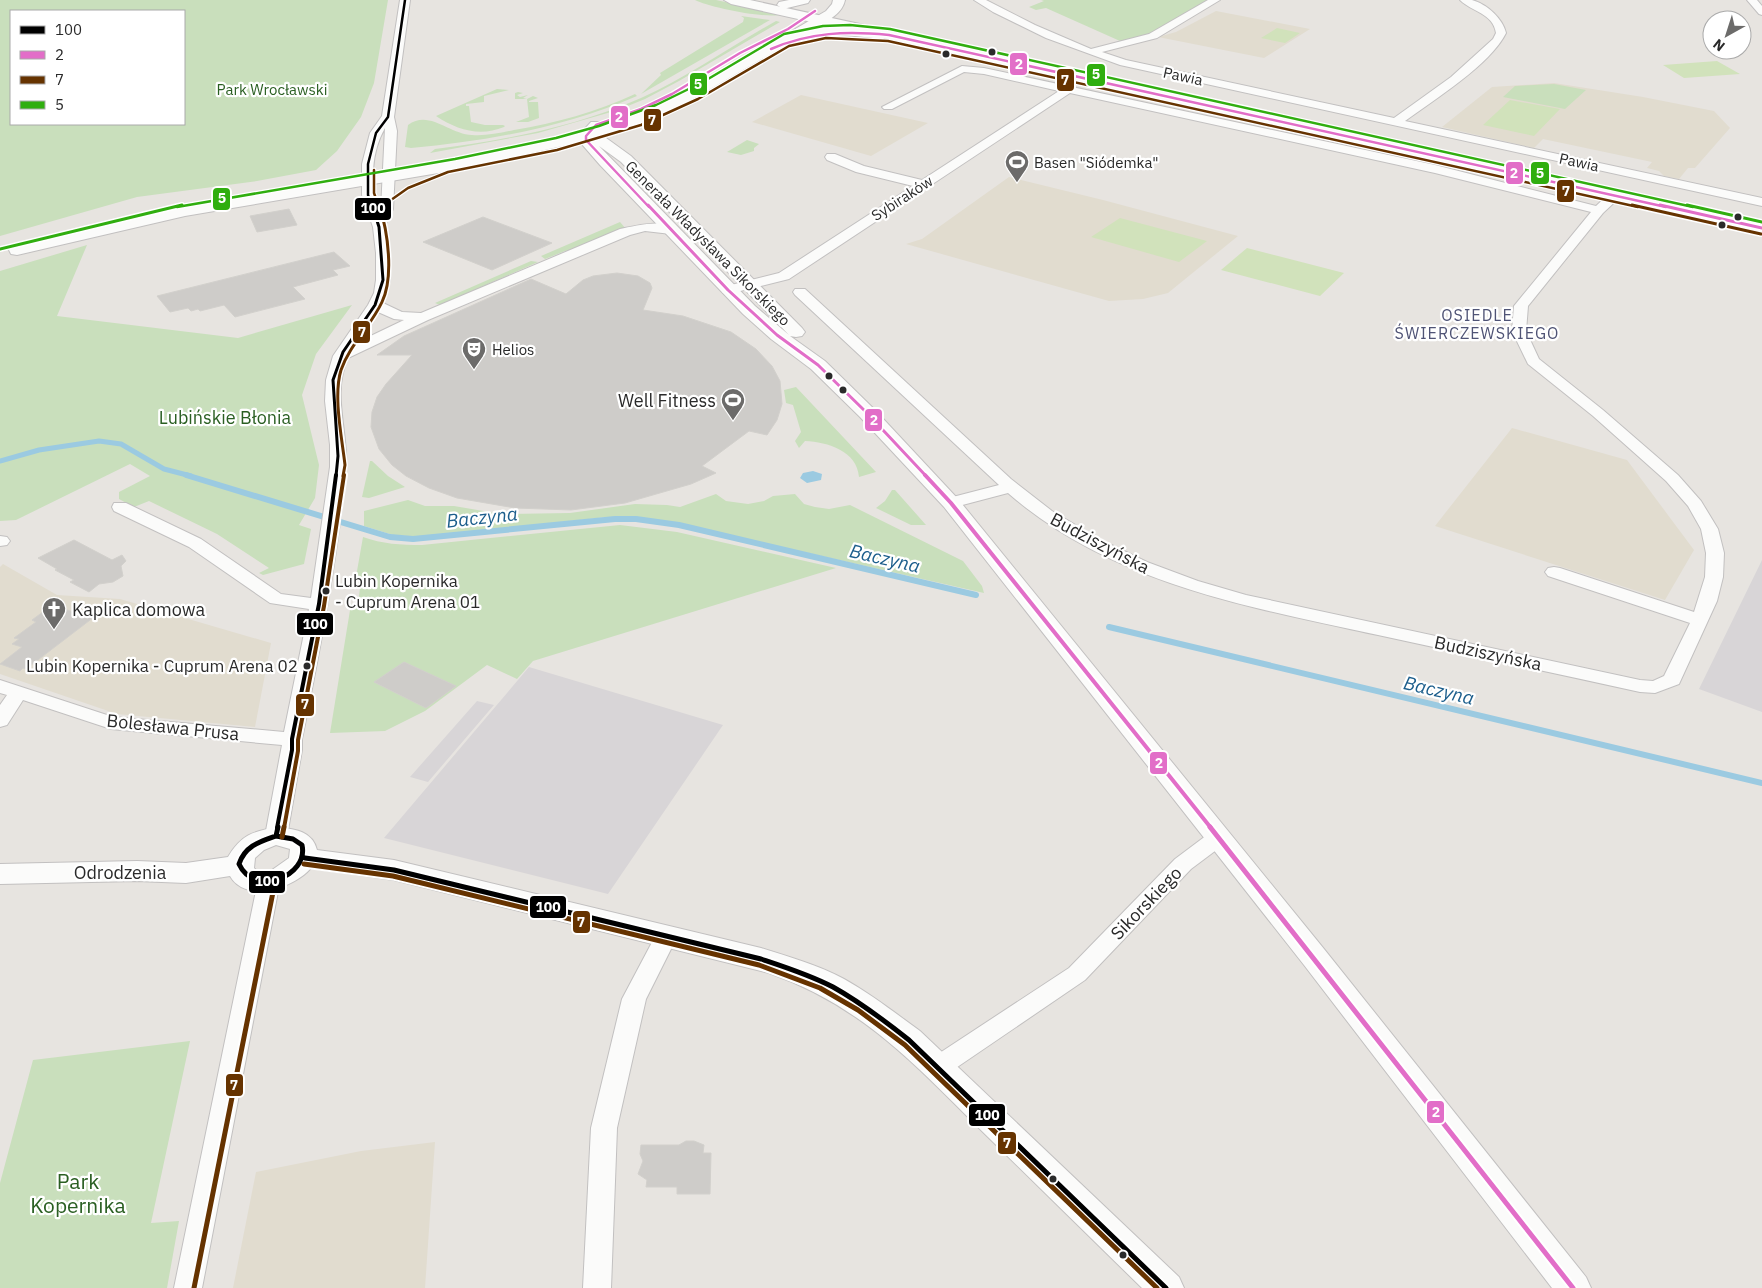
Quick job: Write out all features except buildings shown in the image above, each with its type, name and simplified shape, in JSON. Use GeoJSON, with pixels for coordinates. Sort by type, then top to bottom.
{"type":"FeatureCollection","features":[{"type":"Feature","properties":{"kind":"main road"},"geometry":{"type":"LineString","coordinates":[[731,0],[824,10]]}},
{"type":"Feature","properties":{"kind":"main road"},"geometry":{"type":"LineString","coordinates":[[759,0],[824,10],[891,31],[1762,228]]}},
{"type":"Feature","properties":{"kind":"main road"},"geometry":{"type":"LineString","coordinates":[[891,31],[1762,216]]}},
{"type":"Feature","properties":{"kind":"street"},"geometry":{"type":"LineString","coordinates":[[378,224],[387,209],[391,130],[388,117],[405,0]]}},
{"type":"Feature","properties":{"kind":"street"},"geometry":{"type":"LineString","coordinates":[[784,5],[804,0]]}},
{"type":"Feature","properties":{"kind":"street","name":"Pawia"},"geometry":{"type":"LineString","coordinates":[[979,0],[1021,23],[1091,52],[1139,66],[1762,202]]}},
{"type":"Feature","properties":{"kind":"street"},"geometry":{"type":"LineString","coordinates":[[1091,52],[1153,36],[1215,0]]}},
{"type":"Feature","properties":{"kind":"street"},"geometry":{"type":"LineString","coordinates":[[1396,122],[1466,70],[1497,42],[1501,33],[1497,22],[1485,11],[1466,0]]}},
{"type":"Feature","properties":{"kind":"street"},"geometry":{"type":"LineString","coordinates":[[1752,0],[1762,12]]}},
{"type":"Feature","properties":{"kind":"street"},"geometry":{"type":"LineString","coordinates":[[388,171],[429,170],[514,154],[654,113],[706,87],[786,40],[824,10]]}},
{"type":"Feature","properties":{"kind":"street"},"geometry":{"type":"LineString","coordinates":[[0,255],[185,210],[495,150],[562,135],[591,131],[672,94],[740,53],[824,10],[864,18],[891,31]]}},
{"type":"Feature","properties":{"kind":"street"},"geometry":{"type":"LineString","coordinates":[[786,40],[812,32],[836,30],[891,31]]}},
{"type":"Feature","properties":{"kind":"street"},"geometry":{"type":"LineString","coordinates":[[888,107],[962,69],[984,71],[1435,169],[1599,210]]}},
{"type":"Feature","properties":{"kind":"street","name":"Sybiraków"},"geometry":{"type":"LineString","coordinates":[[728,290],[784,276],[922,184],[1069,90]]}},
{"type":"Feature","properties":{"kind":"street"},"geometry":{"type":"LineString","coordinates":[[626,159],[624,144],[626,138],[654,113]]}},
{"type":"Feature","properties":{"kind":"street"},"geometry":{"type":"LineString","coordinates":[[276,836],[333,512],[338,464],[333,382],[340,356],[375,304],[382,290],[384,265],[378,224],[368,197],[368,174],[372,140],[377,128],[388,117]]}},
{"type":"Feature","properties":{"kind":"street","name":"Generała Władysława Sikorskiego"},"geometry":{"type":"LineString","coordinates":[[818,364],[810,347],[626,159],[591,131],[586,140],[728,290],[777,335],[818,364],[951,503],[1219,837],[1573,1288]]}},
{"type":"Feature","properties":{"kind":"street"},"geometry":{"type":"LineString","coordinates":[[514,154],[570,151],[587,154],[605,162]]}},
{"type":"Feature","properties":{"kind":"street"},"geometry":{"type":"LineString","coordinates":[[831,156],[860,169],[922,184]]}},
{"type":"Feature","properties":{"kind":"street"},"geometry":{"type":"LineString","coordinates":[[387,195],[401,183],[429,170]]}},
{"type":"Feature","properties":{"kind":"street","name":"Budziszyńska"},"geometry":{"type":"LineString","coordinates":[[800,292],[1010,487],[1046,514],[1097,544],[1157,573],[1215,592],[1310,616],[1640,686],[1655,687],[1672,680],[1714,585],[1716,551],[1711,529],[1702,514],[1672,478],[1598,413],[1533,361],[1519,331],[1520,306],[1599,210],[1614,196]]}},
{"type":"Feature","properties":{"kind":"street"},"geometry":{"type":"LineString","coordinates":[[340,356],[416,320],[633,229],[645,227],[670,230]]}},
{"type":"Feature","properties":{"kind":"street"},"geometry":{"type":"LineString","coordinates":[[375,304],[399,316],[416,320]]}},
{"type":"Feature","properties":{"kind":"street"},"geometry":{"type":"LineString","coordinates":[[357,330],[416,320]]}},
{"type":"Feature","properties":{"kind":"street"},"geometry":{"type":"LineString","coordinates":[[951,503],[1010,487]]}},
{"type":"Feature","properties":{"kind":"street"},"geometry":{"type":"LineString","coordinates":[[120,508],[195,543],[276,599],[318,605]]}},
{"type":"Feature","properties":{"kind":"street"},"geometry":{"type":"LineString","coordinates":[[1554,572],[1700,620]]}},
{"type":"Feature","properties":{"kind":"street"},"geometry":{"type":"LineString","coordinates":[[0,721],[9,689]]}},
{"type":"Feature","properties":{"kind":"street","name":"Bolesława Prusa"},"geometry":{"type":"LineString","coordinates":[[9,689],[111,724],[292,740]]}},
{"type":"Feature","properties":{"kind":"street"},"geometry":{"type":"LineString","coordinates":[[276,836],[296,839],[303,844],[305,858],[293,872],[269,881],[251,880],[244,876],[239,865],[241,855],[247,849],[265,838],[276,836]]}},
{"type":"Feature","properties":{"kind":"street","name":"Sikorskiego"},"geometry":{"type":"LineString","coordinates":[[938,1067],[1077,974],[1183,864],[1219,837]]}},
{"type":"Feature","properties":{"kind":"street"},"geometry":{"type":"LineString","coordinates":[[305,858],[394,870],[760,960],[797,971],[832,987],[870,1010],[909,1040],[1166,1288]]}},
{"type":"Feature","properties":{"kind":"street","name":"Odrodzenia"},"geometry":{"type":"LineString","coordinates":[[0,874],[137,871],[186,873],[239,865]]}},
{"type":"Feature","properties":{"kind":"street"},"geometry":{"type":"LineString","coordinates":[[188,1288],[269,881]]}},
{"type":"Feature","properties":{"kind":"street"},"geometry":{"type":"LineString","coordinates":[[597,1288],[604,1128],[634,999],[666,937]]}},
{"type":"Feature","properties":{"kind":"shaded area"},"geometry":{"type":"Polygon","coordinates":[[[1216,11],[1310,29],[1264,58],[1158,37],[1176,32],[1216,11]]]}},
{"type":"Feature","properties":{"kind":"shaded area"},"geometry":{"type":"Polygon","coordinates":[[[1554,83],[1643,97],[1714,111],[1730,128],[1695,168],[1688,168],[1679,179],[1664,176],[1659,171],[1647,168],[1652,162],[1543,139],[1534,148],[1442,127],[1492,87],[1554,83]]]}},
{"type":"Feature","properties":{"kind":"shaded area"},"geometry":{"type":"Polygon","coordinates":[[[801,95],[928,123],[871,156],[752,122],[801,95]]]}},
{"type":"Feature","properties":{"kind":"shaded area"},"geometry":{"type":"Polygon","coordinates":[[[1009,177],[1238,236],[1168,293],[1143,299],[1109,301],[906,244],[922,239],[1009,177]]]}},
{"type":"Feature","properties":{"kind":"shaded area"},"geometry":{"type":"Polygon","coordinates":[[[1512,428],[1627,460],[1694,550],[1665,600],[1435,526],[1512,428]]]}},
{"type":"Feature","properties":{"kind":"shaded area"},"geometry":{"type":"Polygon","coordinates":[[[1762,560],[1762,712],[1699,689],[1762,560]]]}},
{"type":"Feature","properties":{"kind":"shaded area"},"geometry":{"type":"Polygon","coordinates":[[[3,564],[57,595],[120,599],[271,643],[255,727],[117,714],[0,674],[0,567],[3,564]]]}},
{"type":"Feature","properties":{"kind":"shaded area"},"geometry":{"type":"Polygon","coordinates":[[[529,667],[723,725],[608,894],[384,838],[529,667]]]}},
{"type":"Feature","properties":{"kind":"shaded area"},"geometry":{"type":"Polygon","coordinates":[[[477,701],[494,705],[428,782],[410,777],[477,701]]]}},
{"type":"Feature","properties":{"kind":"shaded area"},"geometry":{"type":"Polygon","coordinates":[[[435,1142],[425,1288],[233,1288],[256,1172],[361,1151],[435,1142]]]}},
{"type":"Feature","properties":{"kind":"green space","name":"Park Wrocławski"},"geometry":{"type":"Polygon","coordinates":[[[0,0],[388,0],[374,83],[361,117],[337,151],[316,170],[257,181],[137,197],[0,236],[0,0]]]}},
{"type":"Feature","properties":{"kind":"green space"},"geometry":{"type":"Polygon","coordinates":[[[695,0],[716,0],[782,14],[765,15],[739,12],[695,0]]]}},
{"type":"Feature","properties":{"kind":"green space"},"geometry":{"type":"Polygon","coordinates":[[[1041,0],[1208,0],[1151,34],[1120,41],[1046,8],[1036,10],[1029,7],[1044,1],[1041,0]]]}},
{"type":"Feature","properties":{"kind":"green space"},"geometry":{"type":"Polygon","coordinates":[[[741,16],[770,20],[641,94],[661,75],[660,73],[743,22],[744,18],[741,16]]]}},
{"type":"Feature","properties":{"kind":"green space"},"geometry":{"type":"Polygon","coordinates":[[[776,21],[780,22],[645,99],[618,110],[568,125],[616,108],[658,90],[776,21]]]}},
{"type":"Feature","properties":{"kind":"green space"},"geometry":{"type":"Polygon","coordinates":[[[1277,28],[1300,33],[1285,43],[1261,38],[1277,28]]]}},
{"type":"Feature","properties":{"kind":"green space"},"geometry":{"type":"Polygon","coordinates":[[[1717,61],[1740,74],[1684,78],[1663,65],[1717,61]]]}},
{"type":"Feature","properties":{"kind":"green space"},"geometry":{"type":"Polygon","coordinates":[[[1554,84],[1586,90],[1565,109],[1503,97],[1515,86],[1554,84]]]}},
{"type":"Feature","properties":{"kind":"green space"},"geometry":{"type":"Polygon","coordinates":[[[497,89],[509,90],[484,96],[484,102],[466,104],[466,106],[469,106],[471,122],[485,125],[503,125],[504,127],[477,132],[452,125],[436,116],[497,89]]]}},
{"type":"Feature","properties":{"kind":"green space"},"geometry":{"type":"Polygon","coordinates":[[[515,93],[523,93],[517,95],[520,97],[528,95],[523,98],[527,99],[515,99],[515,93]]]}},
{"type":"Feature","properties":{"kind":"green space"},"geometry":{"type":"Polygon","coordinates":[[[635,94],[637,96],[610,107],[526,131],[440,145],[405,147],[408,125],[416,121],[431,121],[464,134],[488,135],[576,116],[635,94]]]}},
{"type":"Feature","properties":{"kind":"green space"},"geometry":{"type":"Polygon","coordinates":[[[533,96],[538,98],[529,102],[538,102],[539,118],[528,122],[516,122],[529,117],[527,99],[533,96]]]}},
{"type":"Feature","properties":{"kind":"green space"},"geometry":{"type":"Polygon","coordinates":[[[1510,100],[1560,109],[1534,136],[1483,125],[1510,100]]]}},
{"type":"Feature","properties":{"kind":"green space"},"geometry":{"type":"Polygon","coordinates":[[[565,125],[538,133],[430,153],[435,149],[488,141],[565,125]]]}},
{"type":"Feature","properties":{"kind":"green space"},"geometry":{"type":"Polygon","coordinates":[[[747,140],[759,144],[754,148],[754,151],[741,155],[727,152],[747,140]]]}},
{"type":"Feature","properties":{"kind":"green space"},"geometry":{"type":"Polygon","coordinates":[[[1120,218],[1207,241],[1179,262],[1091,237],[1120,218]]]}},
{"type":"Feature","properties":{"kind":"green space"},"geometry":{"type":"Polygon","coordinates":[[[620,222],[626,229],[578,249],[565,251],[545,259],[541,256],[620,222]]]}},
{"type":"Feature","properties":{"kind":"green space","name":"Lubińskie Błonia"},"geometry":{"type":"Polygon","coordinates":[[[87,245],[57,316],[238,338],[352,305],[316,354],[302,395],[319,465],[315,498],[299,525],[311,529],[304,564],[263,575],[259,573],[269,568],[217,534],[149,501],[134,507],[119,499],[119,492],[150,476],[130,464],[16,520],[0,521],[0,271],[87,245]]]}},
{"type":"Feature","properties":{"kind":"green space"},"geometry":{"type":"Polygon","coordinates":[[[1247,248],[1344,273],[1320,296],[1221,270],[1247,248]]]}},
{"type":"Feature","properties":{"kind":"green space"},"geometry":{"type":"Polygon","coordinates":[[[531,261],[538,262],[440,305],[435,303],[531,261]]]}},
{"type":"Feature","properties":{"kind":"green space"},"geometry":{"type":"Polygon","coordinates":[[[796,387],[876,472],[859,477],[857,468],[847,454],[823,443],[805,441],[799,448],[795,441],[801,432],[793,405],[786,403],[784,390],[796,387]]]}},
{"type":"Feature","properties":{"kind":"green space"},"geometry":{"type":"Polygon","coordinates":[[[370,461],[405,487],[369,498],[362,497],[370,461]]]}},
{"type":"Feature","properties":{"kind":"green space"},"geometry":{"type":"Polygon","coordinates":[[[892,490],[895,490],[926,525],[911,525],[876,508],[885,501],[892,490]]]}},
{"type":"Feature","properties":{"kind":"green space"},"geometry":{"type":"Polygon","coordinates":[[[716,494],[726,501],[748,504],[764,501],[773,496],[795,494],[804,504],[815,507],[829,509],[850,505],[963,561],[982,586],[984,593],[667,521],[644,518],[607,517],[422,537],[393,535],[364,526],[364,511],[408,500],[425,506],[454,506],[501,514],[570,513],[635,504],[680,507],[716,494]]]}},
{"type":"Feature","properties":{"kind":"green space"},"geometry":{"type":"Polygon","coordinates":[[[620,525],[677,532],[836,568],[533,661],[517,679],[487,665],[425,711],[385,731],[330,733],[351,604],[358,604],[360,588],[354,588],[363,537],[392,544],[422,545],[620,525]]]}},
{"type":"Feature","properties":{"kind":"green space","name":"Park Kopernika"},"geometry":{"type":"Polygon","coordinates":[[[190,1041],[151,1223],[179,1221],[167,1288],[0,1288],[0,1183],[33,1060],[190,1041]]]}},
{"type":"Feature","properties":{"kind":"water"},"geometry":{"type":"Polygon","coordinates":[[[813,471],[822,474],[821,480],[807,483],[800,478],[803,473],[813,471]]]}},
{"type":"Feature","properties":{"kind":"waterway","name":"Baczyna"},"geometry":{"type":"LineString","coordinates":[[0,461],[39,450],[99,441],[121,444],[164,469],[191,476]]}},
{"type":"Feature","properties":{"kind":"waterway","name":"Baczyna"},"geometry":{"type":"LineString","coordinates":[[186,475],[390,537],[413,539],[615,519],[636,519],[679,525],[976,595]]}},
{"type":"Feature","properties":{"kind":"waterway","name":"Baczyna"},"geometry":{"type":"LineString","coordinates":[[1109,627],[1762,783]]}},
{"type":"Feature","properties":{"kind":"transit line","name":"100"},"geometry":{"type":"LineString","coordinates":[[276,836],[292,750],[292,739],[319,604],[334,501],[338,456],[333,380],[343,352],[375,305],[383,280],[379,227],[368,195],[368,164],[376,133],[388,117],[405,0]]}},
{"type":"Feature","properties":{"kind":"transit line","name":"2"},"geometry":{"type":"LineString","coordinates":[[815,11],[788,29],[740,53],[672,94],[641,109],[596,125],[586,136],[586,140],[728,290],[777,335],[818,365],[867,413],[951,503],[1314,957],[1573,1288]]}},
{"type":"Feature","properties":{"kind":"transit line","name":"5"},"geometry":{"type":"LineString","coordinates":[[0,249],[184,205],[455,159],[556,138],[599,126],[656,105],[703,82],[784,34],[810,27],[837,25],[890,29],[1762,222]]}},
{"type":"Feature","properties":{"kind":"transit line","name":"2"},"geometry":{"type":"LineString","coordinates":[[771,49],[786,42],[815,34],[858,32],[889,35],[1762,228]]}},
{"type":"Feature","properties":{"kind":"transit line","name":"7"},"geometry":{"type":"LineString","coordinates":[[391,200],[408,188],[448,172],[557,150],[641,125],[698,99],[789,46],[826,38],[850,38],[888,41],[1761,234]]}},
{"type":"Feature","properties":{"kind":"transit line","name":"7"},"geometry":{"type":"LineString","coordinates":[[282,837],[298,751],[298,740],[324,606],[345,465],[338,390],[341,371],[352,346],[382,303],[389,283],[385,223],[374,193],[374,170]]}},
{"type":"Feature","properties":{"kind":"transit line","name":"100"},"geometry":{"type":"LineString","coordinates":[[276,836],[293,839],[302,845],[303,855],[301,861],[295,869],[280,879],[266,882],[253,880],[243,873],[239,864],[242,854],[254,844],[276,836]]}},
{"type":"Feature","properties":{"kind":"transit line","name":"100"},"geometry":{"type":"LineString","coordinates":[[305,858],[394,870],[761,959],[833,987],[872,1012],[909,1040],[1166,1288]]}},
{"type":"Feature","properties":{"kind":"transit line","name":"7"},"geometry":{"type":"LineString","coordinates":[[304,864],[393,876],[759,965],[820,988],[858,1010],[905,1045],[1157,1288]]}},
{"type":"Feature","properties":{"kind":"transit line","name":"7"},"geometry":{"type":"LineString","coordinates":[[194,1288],[275,882]]}},
{"type":"Feature","properties":{"kind":"place","name":"Basen \"Siódemka\""},"geometry":{"type":"Point","coordinates":[1017,183]}},
{"type":"Feature","properties":{"kind":"place","name":"Helios"},"geometry":{"type":"Point","coordinates":[474,370]}},
{"type":"Feature","properties":{"kind":"place","name":"Well Fitness"},"geometry":{"type":"Point","coordinates":[733,421]}},
{"type":"Feature","properties":{"kind":"place","name":"Lubin Kopernika - Cuprum Arena 01"},"geometry":{"type":"Point","coordinates":[326,591]}},
{"type":"Feature","properties":{"kind":"place","name":"Kaplica domowa"},"geometry":{"type":"Point","coordinates":[54,630]}},
{"type":"Feature","properties":{"kind":"place","name":"Lubin Kopernika - Cuprum Arena 02"},"geometry":{"type":"Point","coordinates":[307,666]}},
{"type":"Feature","properties":{"kind":"district","name":"OSIEDLE ŚWIERCZEWSKIEGO"},"geometry":{"type":"Point","coordinates":[1477,324]}}]}
